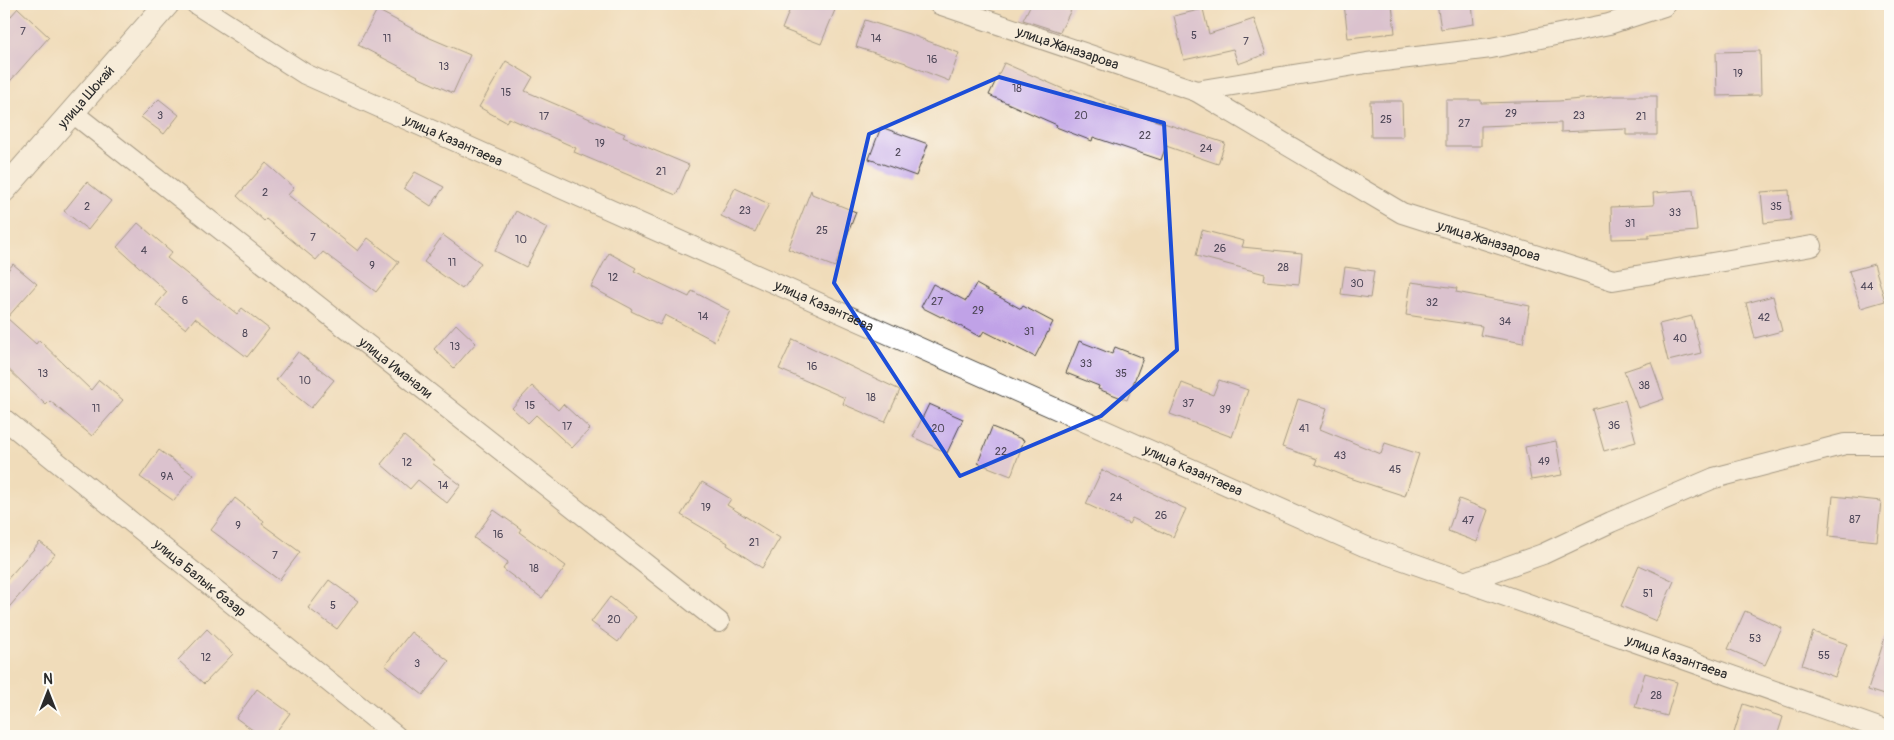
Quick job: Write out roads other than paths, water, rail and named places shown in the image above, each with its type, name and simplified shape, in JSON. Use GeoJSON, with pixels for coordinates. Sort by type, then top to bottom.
{"type":"FeatureCollection","features":[{"type":"Feature","properties":{"kind":"street","name":"улица Шокай"},"geometry":{"type":"LineString","coordinates":[[4,190],[166,4]]}},
{"type":"Feature","properties":{"kind":"street","name":"улица Казантаева"},"geometry":{"type":"LineString","coordinates":[[196,4],[305,74],[1364,546],[1890,732]]}},
{"type":"Feature","properties":{"kind":"street","name":"улица Жаназарова"},"geometry":{"type":"LineString","coordinates":[[1196,91],[1367,63],[1491,48],[1609,24],[1666,4]]}},
{"type":"Feature","properties":{"kind":"street","name":"улица Жаназарова"},"geometry":{"type":"LineString","coordinates":[[952,6],[1196,91],[1402,213],[1613,280],[1812,246]]}},
{"type":"Feature","properties":{"kind":"street","name":"улица Иманали"},"geometry":{"type":"LineString","coordinates":[[73,113],[719,622]]}},
{"type":"Feature","properties":{"kind":"street","name":"улица Балык базар"},"geometry":{"type":"LineString","coordinates":[[4,420],[396,736]]}},
{"type":"Feature","properties":{"kind":"street"},"geometry":{"type":"LineString","coordinates":[[1464,582],[1543,554],[1611,522],[1714,478],[1845,444],[1890,444]]}}]}
